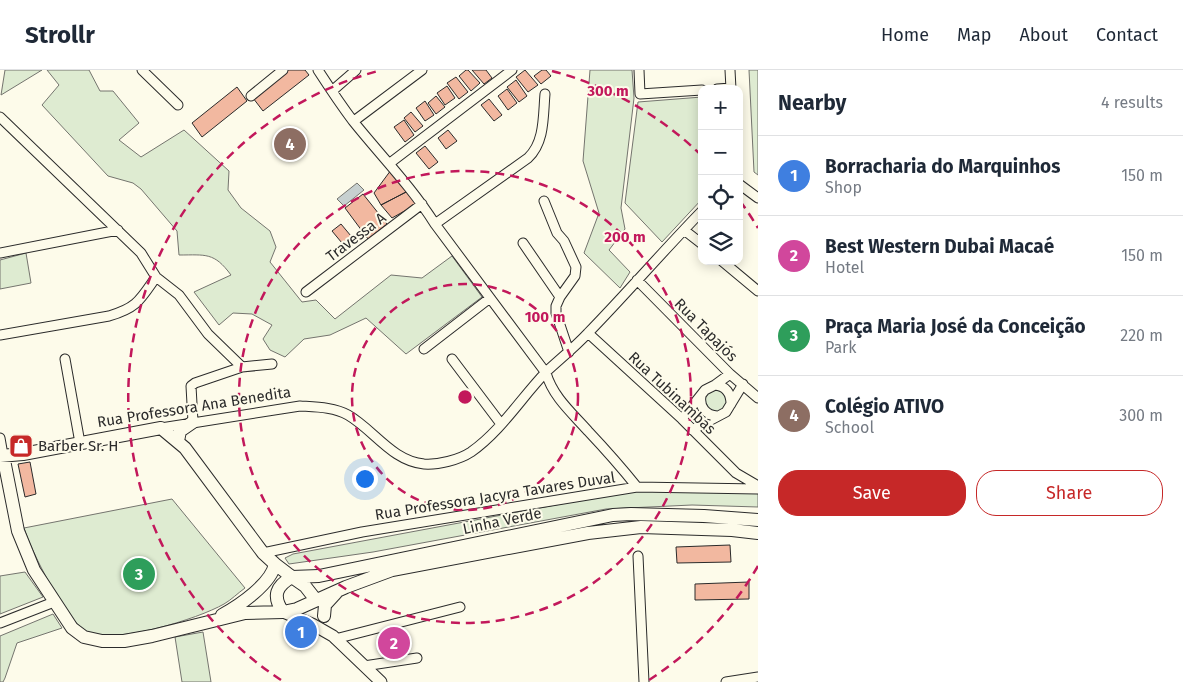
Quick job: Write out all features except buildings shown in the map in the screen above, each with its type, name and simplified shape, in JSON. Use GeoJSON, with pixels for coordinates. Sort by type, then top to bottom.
{"type":"FeatureCollection","features":[{"type":"Feature","properties":{"kind":"highway"},"geometry":{"type":"LineString","coordinates":[[178,441],[180,431],[193,422]]}},
{"type":"Feature","properties":{"kind":"highway","name":"Rua Professora Ana Benedita"},"geometry":{"type":"LineString","coordinates":[[1,455],[23,454],[161,428]]}},
{"type":"Feature","properties":{"kind":"highway"},"geometry":{"type":"LineString","coordinates":[[161,428],[185,448],[263,553],[305,586],[316,600]]}},
{"type":"Feature","properties":{"kind":"highway"},"geometry":{"type":"LineString","coordinates":[[6,475],[10,461],[23,454]]}},
{"type":"Feature","properties":{"kind":"highway","name":"Linha Verde"},"geometry":{"type":"LineString","coordinates":[[1,455],[18,531],[34,570],[54,602],[77,633],[84,637],[102,641],[124,641],[152,636],[244,613],[283,612],[297,609],[346,587],[392,570],[588,533],[648,527],[732,530],[758,533]]}},
{"type":"Feature","properties":{"kind":"highway","name":"Linha Verde"},"geometry":{"type":"LineString","coordinates":[[292,577],[319,576],[613,515],[704,516],[758,520]]}},
{"type":"Feature","properties":{"kind":"highway"},"geometry":{"type":"LineString","coordinates":[[214,620],[236,606],[268,580],[273,573],[275,564]]}},
{"type":"Feature","properties":{"kind":"highway"},"geometry":{"type":"LineString","coordinates":[[283,612],[277,601],[276,594],[283,582],[292,577]]}},
{"type":"Feature","properties":{"kind":"highway"},"geometry":{"type":"LineString","coordinates":[[324,616],[325,606],[330,598],[346,587]]}},
{"type":"Feature","properties":{"kind":"main road"},"geometry":{"type":"LineString","coordinates":[[316,600],[334,637]]}},
{"type":"Feature","properties":{"kind":"main road"},"geometry":{"type":"LineString","coordinates":[[283,612],[312,624],[334,637],[380,682]]}},
{"type":"Feature","properties":{"kind":"street"},"geometry":{"type":"LineString","coordinates":[[143,70],[178,105]]}},
{"type":"Feature","properties":{"kind":"street"},"geometry":{"type":"LineString","coordinates":[[250,96],[283,70]]}},
{"type":"Feature","properties":{"kind":"street"},"geometry":{"type":"LineString","coordinates":[[318,70],[354,121],[422,204],[546,373],[550,386],[560,400],[637,487]]}},
{"type":"Feature","properties":{"kind":"street"},"geometry":{"type":"LineString","coordinates":[[332,91],[356,70]]}},
{"type":"Feature","properties":{"kind":"street"},"geometry":{"type":"LineString","coordinates":[[354,121],[422,70]]}},
{"type":"Feature","properties":{"kind":"street"},"geometry":{"type":"LineString","coordinates":[[390,163],[512,70]]}},
{"type":"Feature","properties":{"kind":"street"},"geometry":{"type":"LineString","coordinates":[[639,70],[640,94],[698,90]]}},
{"type":"Feature","properties":{"kind":"street"},"geometry":{"type":"LineString","coordinates":[[730,70],[731,85]]}},
{"type":"Feature","properties":{"kind":"street"},"geometry":{"type":"LineString","coordinates":[[435,224],[528,158],[535,150],[540,141],[545,94]]}},
{"type":"Feature","properties":{"kind":"street"},"geometry":{"type":"LineString","coordinates":[[0,117],[141,253],[156,277],[179,295],[208,334],[242,367]]}},
{"type":"Feature","properties":{"kind":"street"},"geometry":{"type":"LineString","coordinates":[[743,187],[758,198]]}},
{"type":"Feature","properties":{"kind":"street"},"geometry":{"type":"LineString","coordinates":[[544,201],[576,268],[575,276],[556,306],[556,313],[568,352]]}},
{"type":"Feature","properties":{"kind":"street","name":"Travessa A"},"geometry":{"type":"LineString","coordinates":[[306,292],[422,204]]}},
{"type":"Feature","properties":{"kind":"street","name":"Rua Professora Ana Benedita"},"geometry":{"type":"LineString","coordinates":[[161,428],[300,406],[322,407],[348,415],[403,457],[414,463],[426,464],[461,457],[479,446],[501,424],[546,373],[588,333],[698,215]]}},
{"type":"Feature","properties":{"kind":"street"},"geometry":{"type":"LineString","coordinates":[[0,253],[118,230]]}},
{"type":"Feature","properties":{"kind":"street"},"geometry":{"type":"LineString","coordinates":[[684,230],[698,241]]}},
{"type":"Feature","properties":{"kind":"street"},"geometry":{"type":"LineString","coordinates":[[523,243],[560,297]]}},
{"type":"Feature","properties":{"kind":"street"},"geometry":{"type":"LineString","coordinates":[[0,247],[11,251]]}},
{"type":"Feature","properties":{"kind":"street"},"geometry":{"type":"LineString","coordinates":[[727,265],[758,290]]}},
{"type":"Feature","properties":{"kind":"street"},"geometry":{"type":"LineString","coordinates":[[0,335],[109,316],[120,312],[136,304],[156,277]]}},
{"type":"Feature","properties":{"kind":"street","name":"Rua Tapajós"},"geometry":{"type":"LineString","coordinates":[[637,280],[730,374],[758,398]]}},
{"type":"Feature","properties":{"kind":"street"},"geometry":{"type":"LineString","coordinates":[[424,349],[490,298]]}},
{"type":"Feature","properties":{"kind":"street","name":"Rua Tubinambás"},"geometry":{"type":"LineString","coordinates":[[588,333],[682,419],[736,473]]}},
{"type":"Feature","properties":{"kind":"street","name":"Rua Professora Ana Benedita"},"geometry":{"type":"LineString","coordinates":[[65,359],[80,443]]}},
{"type":"Feature","properties":{"kind":"street"},"geometry":{"type":"LineString","coordinates":[[452,359],[501,424]]}},
{"type":"Feature","properties":{"kind":"street"},"geometry":{"type":"LineString","coordinates":[[193,422],[191,386],[195,383],[242,367],[272,364]]}},
{"type":"Feature","properties":{"kind":"street"},"geometry":{"type":"LineString","coordinates":[[682,419],[704,390],[715,385],[730,374]]}},
{"type":"Feature","properties":{"kind":"street"},"geometry":{"type":"LineString","coordinates":[[692,430],[726,412],[742,384]]}},
{"type":"Feature","properties":{"kind":"street"},"geometry":{"type":"LineString","coordinates":[[715,385],[727,390],[730,394],[731,404]]}},
{"type":"Feature","properties":{"kind":"street"},"geometry":{"type":"LineString","coordinates":[[701,396],[704,410],[708,414],[717,416]]}},
{"type":"Feature","properties":{"kind":"street"},"geometry":{"type":"LineString","coordinates":[[0,438],[1,455]]}},
{"type":"Feature","properties":{"kind":"street"},"geometry":{"type":"LineString","coordinates":[[733,488],[739,484],[736,473]]}},
{"type":"Feature","properties":{"kind":"street","name":"Rua Professora Jacyra Tavares Duval"},"geometry":{"type":"LineString","coordinates":[[736,473],[758,488]]}},
{"type":"Feature","properties":{"kind":"street","name":"Rua Professora Jacyra Tavares Duval"},"geometry":{"type":"LineString","coordinates":[[263,553],[372,530],[637,487],[758,488]]}},
{"type":"Feature","properties":{"kind":"street"},"geometry":{"type":"LineString","coordinates":[[638,556],[644,682]]}},
{"type":"Feature","properties":{"kind":"street"},"geometry":{"type":"LineString","coordinates":[[0,623],[54,602]]}},
{"type":"Feature","properties":{"kind":"street"},"geometry":{"type":"LineString","coordinates":[[334,637],[460,607]]}},
{"type":"Feature","properties":{"kind":"street"},"geometry":{"type":"LineString","coordinates":[[364,666],[417,658]]}},
{"type":"Feature","properties":{"kind":"street"},"geometry":{"type":"LineString","coordinates":[[726,682],[758,677]]}},
{"type":"Feature","properties":{"kind":"green space"},"geometry":{"type":"Polygon","coordinates":[[[5,70],[42,70],[1,95],[5,70]]]}},
{"type":"Feature","properties":{"kind":"green space"},"geometry":{"type":"Polygon","coordinates":[[[47,70],[89,70],[100,91],[113,91],[139,123],[119,140],[141,157],[184,130],[229,171],[228,190],[241,208],[270,231],[276,247],[270,262],[302,302],[316,300],[335,319],[391,275],[422,278],[452,256],[482,297],[406,354],[366,318],[330,335],[304,339],[285,357],[270,350],[263,339],[272,325],[252,314],[233,313],[219,325],[194,292],[231,275],[220,262],[209,256],[179,255],[177,231],[141,189],[133,183],[108,176],[42,105],[59,85],[47,70]]]}},
{"type":"Feature","properties":{"kind":"green space"},"geometry":{"type":"Polygon","coordinates":[[[590,70],[632,70],[634,98],[621,208],[625,229],[609,250],[630,272],[620,288],[584,253],[599,213],[583,161],[590,70]]]}},
{"type":"Feature","properties":{"kind":"green space"},"geometry":{"type":"Polygon","coordinates":[[[749,70],[758,70],[758,175],[754,172],[749,70]]]}},
{"type":"Feature","properties":{"kind":"green space"},"geometry":{"type":"Polygon","coordinates":[[[698,97],[698,203],[662,242],[625,203],[638,102],[698,97]]]}},
{"type":"Feature","properties":{"kind":"green space"},"geometry":{"type":"Polygon","coordinates":[[[26,253],[31,283],[0,289],[0,260],[26,253]]]}},
{"type":"Feature","properties":{"kind":"green space"},"geometry":{"type":"Polygon","coordinates":[[[716,390],[724,393],[727,401],[724,409],[716,412],[708,409],[705,401],[708,393],[716,390]]]}},
{"type":"Feature","properties":{"kind":"green space"},"geometry":{"type":"Polygon","coordinates":[[[641,489],[758,493],[758,507],[692,505],[606,509],[373,552],[289,564],[285,558],[293,554],[641,489]]]}},
{"type":"Feature","properties":{"kind":"green space"},"geometry":{"type":"Polygon","coordinates":[[[172,499],[245,588],[224,604],[176,623],[135,633],[116,635],[100,635],[87,632],[69,614],[50,584],[24,528],[172,499]]]}},
{"type":"Feature","properties":{"kind":"green space"},"geometry":{"type":"Polygon","coordinates":[[[25,572],[43,597],[0,614],[0,576],[25,572]]]}},
{"type":"Feature","properties":{"kind":"green space"},"geometry":{"type":"Polygon","coordinates":[[[53,614],[62,628],[17,643],[5,678],[3,682],[0,682],[0,636],[53,614]]]}},
{"type":"Feature","properties":{"kind":"green space"},"geometry":{"type":"Polygon","coordinates":[[[203,632],[211,682],[182,682],[175,637],[203,632]]]}},
{"type":"Feature","properties":{"kind":"shaded area"},"geometry":{"type":"Polygon","coordinates":[[[357,183],[364,190],[344,206],[337,199],[357,183]]]}},
{"type":"Feature","properties":{"kind":"place","name":"Colégio ATIVO"},"geometry":{"type":"Point","coordinates":[290,144]}},
{"type":"Feature","properties":{"kind":"place","name":"Barber Sr. H"},"geometry":{"type":"Point","coordinates":[21,446]}},
{"type":"Feature","properties":{"kind":"place","name":"Praça Maria José da Conceição"},"geometry":{"type":"Point","coordinates":[139,574]}},
{"type":"Feature","properties":{"kind":"place","name":"Borracharia do Marquinhos"},"geometry":{"type":"Point","coordinates":[301,632]}},
{"type":"Feature","properties":{"kind":"place","name":"Best Western Dubai Macaé"},"geometry":{"type":"Point","coordinates":[394,643]}}]}
